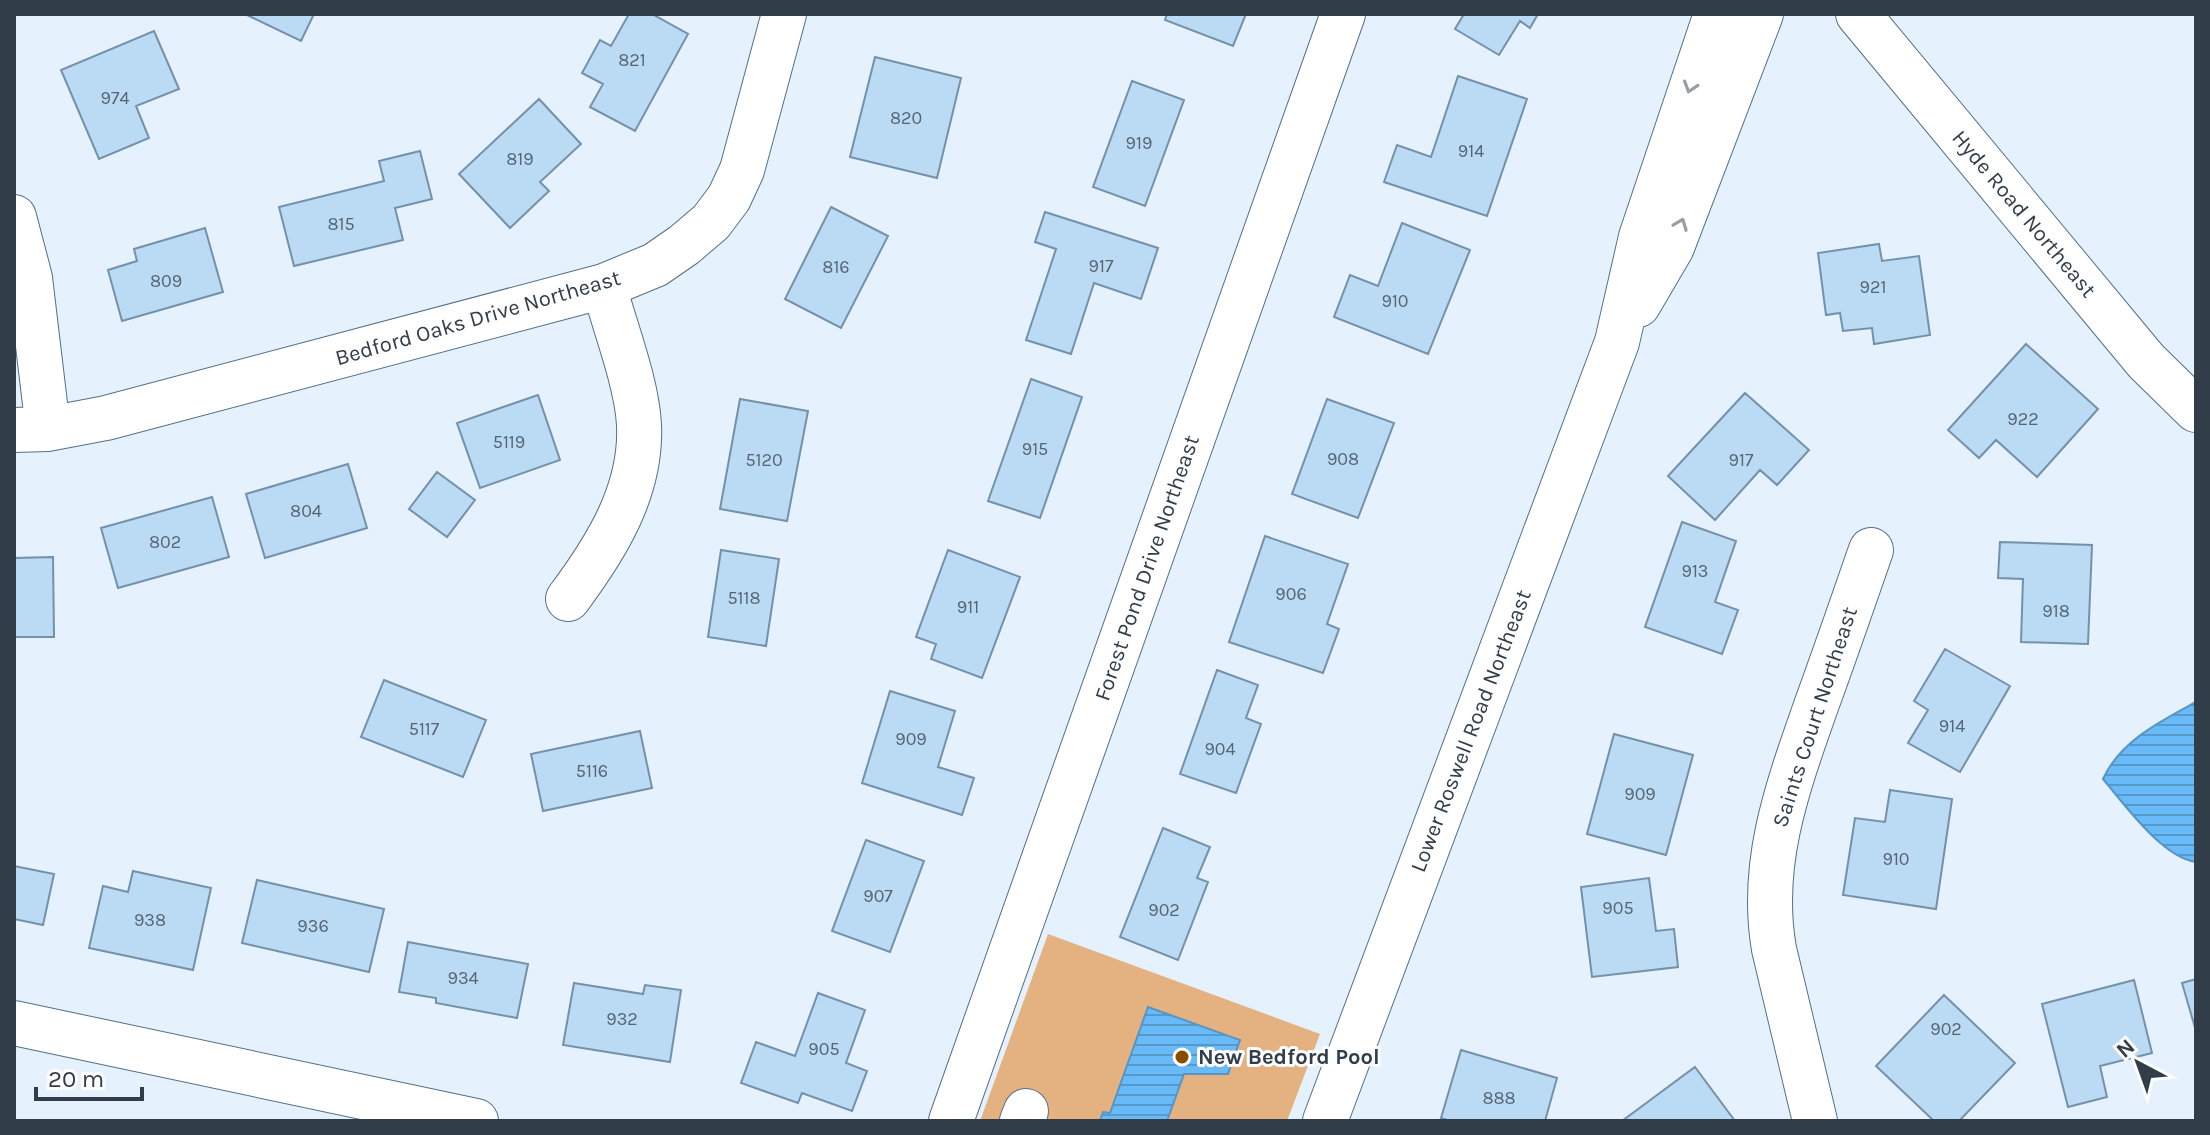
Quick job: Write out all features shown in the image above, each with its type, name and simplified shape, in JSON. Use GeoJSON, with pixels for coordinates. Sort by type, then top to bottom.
{"type":"FeatureCollection","features":[{"type":"Feature","properties":{"kind":"street","name":"Bedford Oaks Drive Northeast"},"geometry":{"type":"LineString","coordinates":[[31,429],[106,418],[604,286],[655,265],[711,222],[729,198],[742,170],[784,14]]}},
{"type":"Feature","properties":{"kind":"street","name":"Forest Pond Drive Northeast"},"geometry":{"type":"LineString","coordinates":[[955,1120],[1343,14]]}},
{"type":"Feature","properties":{"kind":"street","name":"Lower Roswell Road Northeast"},"geometry":{"type":"LineString","coordinates":[[1325,1121],[1617,342],[1641,237],[1716,14]]}},
{"type":"Feature","properties":{"kind":"street","name":"Lower Roswell Road Northeast"},"geometry":{"type":"LineString","coordinates":[[1617,342],[1672,247],[1761,14]]}},
{"type":"Feature","properties":{"kind":"street","name":"Hyde Road Northeast"},"geometry":{"type":"LineString","coordinates":[[1858,14],[2146,361],[2196,410]]}},
{"type":"Feature","properties":{"kind":"street"},"geometry":{"type":"LineString","coordinates":[[14,217],[30,278],[31,429]]}},
{"type":"Feature","properties":{"kind":"street"},"geometry":{"type":"LineString","coordinates":[[568,599],[589,570],[629,497],[638,453],[639,422],[633,392],[604,286]]}},
{"type":"Feature","properties":{"kind":"street","name":"Saints Court Northeast"},"geometry":{"type":"LineString","coordinates":[[1815,1121],[1769,922],[1770,866],[1784,801],[1871,550]]}},
{"type":"Feature","properties":{"kind":"street"},"geometry":{"type":"LineString","coordinates":[[14,1023],[476,1121]]}},
{"type":"Feature","properties":{"kind":"shaded area"},"geometry":{"type":"Polygon","coordinates":[[[1048,934],[1320,1034],[1287,1121],[980,1121],[1048,934]]]}},
{"type":"Feature","properties":{"kind":"water"},"geometry":{"type":"Polygon","coordinates":[[[2196,702],[2196,862],[2170,851],[2157,840],[2103,779],[2120,754],[2143,733],[2196,702]]]}},
{"type":"Feature","properties":{"kind":"water","name":"New Bedford Pool"},"geometry":{"type":"Polygon","coordinates":[[[1148,1007],[1240,1040],[1228,1074],[1184,1074],[1167,1121],[1100,1121],[1103,1112],[1110,1113],[1148,1007]]]}},
{"type":"Feature","properties":{"kind":"building"},"geometry":{"type":"Polygon","coordinates":[[[245,14],[314,14],[301,41],[245,14]]]}},
{"type":"Feature","properties":{"kind":"building"},"geometry":{"type":"Polygon","coordinates":[[[629,14],[652,14],[688,34],[635,131],[590,107],[603,84],[582,73],[600,40],[611,46],[629,14]]]}},
{"type":"Feature","properties":{"kind":"building"},"geometry":{"type":"Polygon","coordinates":[[[1167,14],[1246,14],[1233,46],[1165,20],[1167,14]]]}},
{"type":"Feature","properties":{"kind":"building"},"geometry":{"type":"Polygon","coordinates":[[[1464,14],[1538,14],[1530,28],[1520,21],[1499,55],[1455,29],[1464,14]]]}},
{"type":"Feature","properties":{"kind":"building"},"geometry":{"type":"Polygon","coordinates":[[[154,31],[179,89],[136,106],[149,138],[99,159],[61,70],[154,31]]]}},
{"type":"Feature","properties":{"kind":"building"},"geometry":{"type":"Polygon","coordinates":[[[875,57],[961,78],[937,178],[850,157],[875,57]]]}},
{"type":"Feature","properties":{"kind":"building"},"geometry":{"type":"Polygon","coordinates":[[[1458,76],[1527,99],[1487,216],[1384,182],[1397,145],[1431,157],[1458,76]]]}},
{"type":"Feature","properties":{"kind":"building"},"geometry":{"type":"Polygon","coordinates":[[[1132,81],[1184,100],[1145,206],[1093,187],[1132,81]]]}},
{"type":"Feature","properties":{"kind":"building"},"geometry":{"type":"Polygon","coordinates":[[[539,99],[581,144],[540,182],[549,191],[510,228],[459,174],[539,99]]]}},
{"type":"Feature","properties":{"kind":"building"},"geometry":{"type":"Polygon","coordinates":[[[420,151],[432,199],[395,208],[403,240],[294,266],[279,207],[384,181],[379,161],[420,151]]]}},
{"type":"Feature","properties":{"kind":"building"},"geometry":{"type":"Polygon","coordinates":[[[831,207],[888,236],[841,328],[785,299],[831,207]]]}},
{"type":"Feature","properties":{"kind":"building"},"geometry":{"type":"Polygon","coordinates":[[[1045,212],[1158,248],[1141,299],[1094,283],[1071,354],[1026,340],[1056,249],[1035,242],[1045,212]]]}},
{"type":"Feature","properties":{"kind":"building"},"geometry":{"type":"Polygon","coordinates":[[[1402,223],[1470,250],[1428,354],[1334,317],[1350,275],[1378,286],[1402,223]]]}},
{"type":"Feature","properties":{"kind":"building"},"geometry":{"type":"Polygon","coordinates":[[[205,228],[223,292],[122,321],[108,270],[137,261],[134,249],[205,228]]]}},
{"type":"Feature","properties":{"kind":"building"},"geometry":{"type":"Polygon","coordinates":[[[1879,244],[1882,261],[1919,256],[1930,335],[1874,344],[1872,328],[1843,331],[1840,313],[1826,315],[1818,253],[1879,244]]]}},
{"type":"Feature","properties":{"kind":"building"},"geometry":{"type":"Polygon","coordinates":[[[2026,344],[2098,409],[2037,477],[1996,440],[1979,458],[1948,430],[2026,344]]]}},
{"type":"Feature","properties":{"kind":"building"},"geometry":{"type":"Polygon","coordinates":[[[1031,379],[1082,397],[1040,518],[988,501],[1031,379]]]}},
{"type":"Feature","properties":{"kind":"building"},"geometry":{"type":"Polygon","coordinates":[[[1745,393],[1809,450],[1777,485],[1760,470],[1715,520],[1668,476],[1745,393]]]}},
{"type":"Feature","properties":{"kind":"building"},"geometry":{"type":"Polygon","coordinates":[[[538,395],[560,460],[480,488],[457,423],[538,395]]]}},
{"type":"Feature","properties":{"kind":"building"},"geometry":{"type":"Polygon","coordinates":[[[740,399],[808,411],[787,521],[720,509],[740,399]]]}},
{"type":"Feature","properties":{"kind":"building"},"geometry":{"type":"Polygon","coordinates":[[[1327,399],[1394,423],[1358,518],[1292,494],[1327,399]]]}},
{"type":"Feature","properties":{"kind":"building"},"geometry":{"type":"Polygon","coordinates":[[[348,464],[367,528],[265,558],[246,494],[348,464]]]}},
{"type":"Feature","properties":{"kind":"building"},"geometry":{"type":"Polygon","coordinates":[[[437,472],[475,500],[447,537],[409,509],[437,472]]]}},
{"type":"Feature","properties":{"kind":"building"},"geometry":{"type":"Polygon","coordinates":[[[212,497],[229,557],[118,588],[101,528],[212,497]]]}},
{"type":"Feature","properties":{"kind":"building"},"geometry":{"type":"Polygon","coordinates":[[[1682,522],[1736,541],[1715,602],[1738,610],[1722,654],[1645,627],[1682,522]]]}},
{"type":"Feature","properties":{"kind":"building"},"geometry":{"type":"Polygon","coordinates":[[[1265,536],[1348,564],[1327,624],[1339,629],[1323,673],[1229,642],[1265,536]]]}},
{"type":"Feature","properties":{"kind":"building"},"geometry":{"type":"Polygon","coordinates":[[[2000,542],[2092,545],[2088,644],[2021,642],[2023,579],[1998,578],[2000,542]]]}},
{"type":"Feature","properties":{"kind":"building"},"geometry":{"type":"Polygon","coordinates":[[[721,550],[779,559],[766,646],[708,637],[721,550]]]}},
{"type":"Feature","properties":{"kind":"building"},"geometry":{"type":"Polygon","coordinates":[[[948,550],[1020,577],[982,678],[931,659],[936,644],[916,637],[948,550]]]}},
{"type":"Feature","properties":{"kind":"building"},"geometry":{"type":"Polygon","coordinates":[[[53,557],[54,637],[14,637],[14,558],[53,557]]]}},
{"type":"Feature","properties":{"kind":"building"},"geometry":{"type":"Polygon","coordinates":[[[1945,649],[2010,686],[1960,772],[1908,743],[1928,710],[1914,701],[1945,649]]]}},
{"type":"Feature","properties":{"kind":"building"},"geometry":{"type":"Polygon","coordinates":[[[1217,670],[1258,685],[1246,718],[1261,724],[1236,793],[1180,774],[1217,670]]]}},
{"type":"Feature","properties":{"kind":"building"},"geometry":{"type":"Polygon","coordinates":[[[384,680],[486,720],[463,777],[361,737],[384,680]]]}},
{"type":"Feature","properties":{"kind":"building"},"geometry":{"type":"Polygon","coordinates":[[[890,691],[955,711],[938,767],[974,778],[962,815],[862,783],[890,691]]]}},
{"type":"Feature","properties":{"kind":"building"},"geometry":{"type":"Polygon","coordinates":[[[640,731],[652,788],[543,811],[531,754],[640,731]]]}},
{"type":"Feature","properties":{"kind":"building"},"geometry":{"type":"Polygon","coordinates":[[[1614,734],[1693,755],[1666,855],[1587,834],[1614,734]]]}},
{"type":"Feature","properties":{"kind":"building"},"geometry":{"type":"Polygon","coordinates":[[[1890,790],[1952,799],[1936,909],[1843,895],[1855,818],[1885,822],[1890,790]]]}},
{"type":"Feature","properties":{"kind":"building"},"geometry":{"type":"Polygon","coordinates":[[[1163,828],[1210,847],[1197,878],[1208,882],[1178,960],[1120,937],[1163,828]]]}},
{"type":"Feature","properties":{"kind":"building"},"geometry":{"type":"Polygon","coordinates":[[[866,840],[924,861],[890,952],[832,931],[866,840]]]}},
{"type":"Feature","properties":{"kind":"building"},"geometry":{"type":"Polygon","coordinates":[[[14,866],[54,874],[43,925],[14,919],[14,866]]]}},
{"type":"Feature","properties":{"kind":"building"},"geometry":{"type":"Polygon","coordinates":[[[133,871],[211,888],[193,970],[89,948],[103,886],[128,892],[133,871]]]}},
{"type":"Feature","properties":{"kind":"building"},"geometry":{"type":"Polygon","coordinates":[[[1649,878],[1656,931],[1674,929],[1678,967],[1592,977],[1581,887],[1649,878]]]}},
{"type":"Feature","properties":{"kind":"building"},"geometry":{"type":"Polygon","coordinates":[[[257,880],[384,909],[369,972],[242,943],[257,880]]]}},
{"type":"Feature","properties":{"kind":"building"},"geometry":{"type":"Polygon","coordinates":[[[408,942],[528,964],[517,1018],[436,1003],[436,998],[399,992],[408,942]]]}},
{"type":"Feature","properties":{"kind":"building"},"geometry":{"type":"Polygon","coordinates":[[[2196,979],[2196,1031],[2182,983],[2196,979]]]}},
{"type":"Feature","properties":{"kind":"building"},"geometry":{"type":"Polygon","coordinates":[[[2134,980],[2152,1053],[2100,1066],[2107,1097],[2068,1107],[2042,1004],[2134,980]]]}},
{"type":"Feature","properties":{"kind":"building"},"geometry":{"type":"Polygon","coordinates":[[[574,983],[643,994],[645,985],[681,990],[670,1062],[563,1045],[574,983]]]}},
{"type":"Feature","properties":{"kind":"building"},"geometry":{"type":"Polygon","coordinates":[[[818,993],[865,1010],[846,1063],[867,1071],[852,1111],[802,1093],[798,1103],[741,1083],[756,1042],[795,1056],[818,993]]]}},
{"type":"Feature","properties":{"kind":"building"},"geometry":{"type":"Polygon","coordinates":[[[1944,995],[2015,1063],[1959,1121],[1934,1121],[1876,1066],[1944,995]]]}},
{"type":"Feature","properties":{"kind":"building"},"geometry":{"type":"Polygon","coordinates":[[[1461,1050],[1557,1078],[1545,1121],[1450,1121],[1441,1118],[1461,1050]]]}},
{"type":"Feature","properties":{"kind":"building"},"geometry":{"type":"Polygon","coordinates":[[[1695,1067],[1735,1121],[1622,1121],[1695,1067]]]}},
{"type":"Feature","properties":{"kind":"place","name":"New Bedford Pool"},"geometry":{"type":"Point","coordinates":[1182,1057]}}]}
